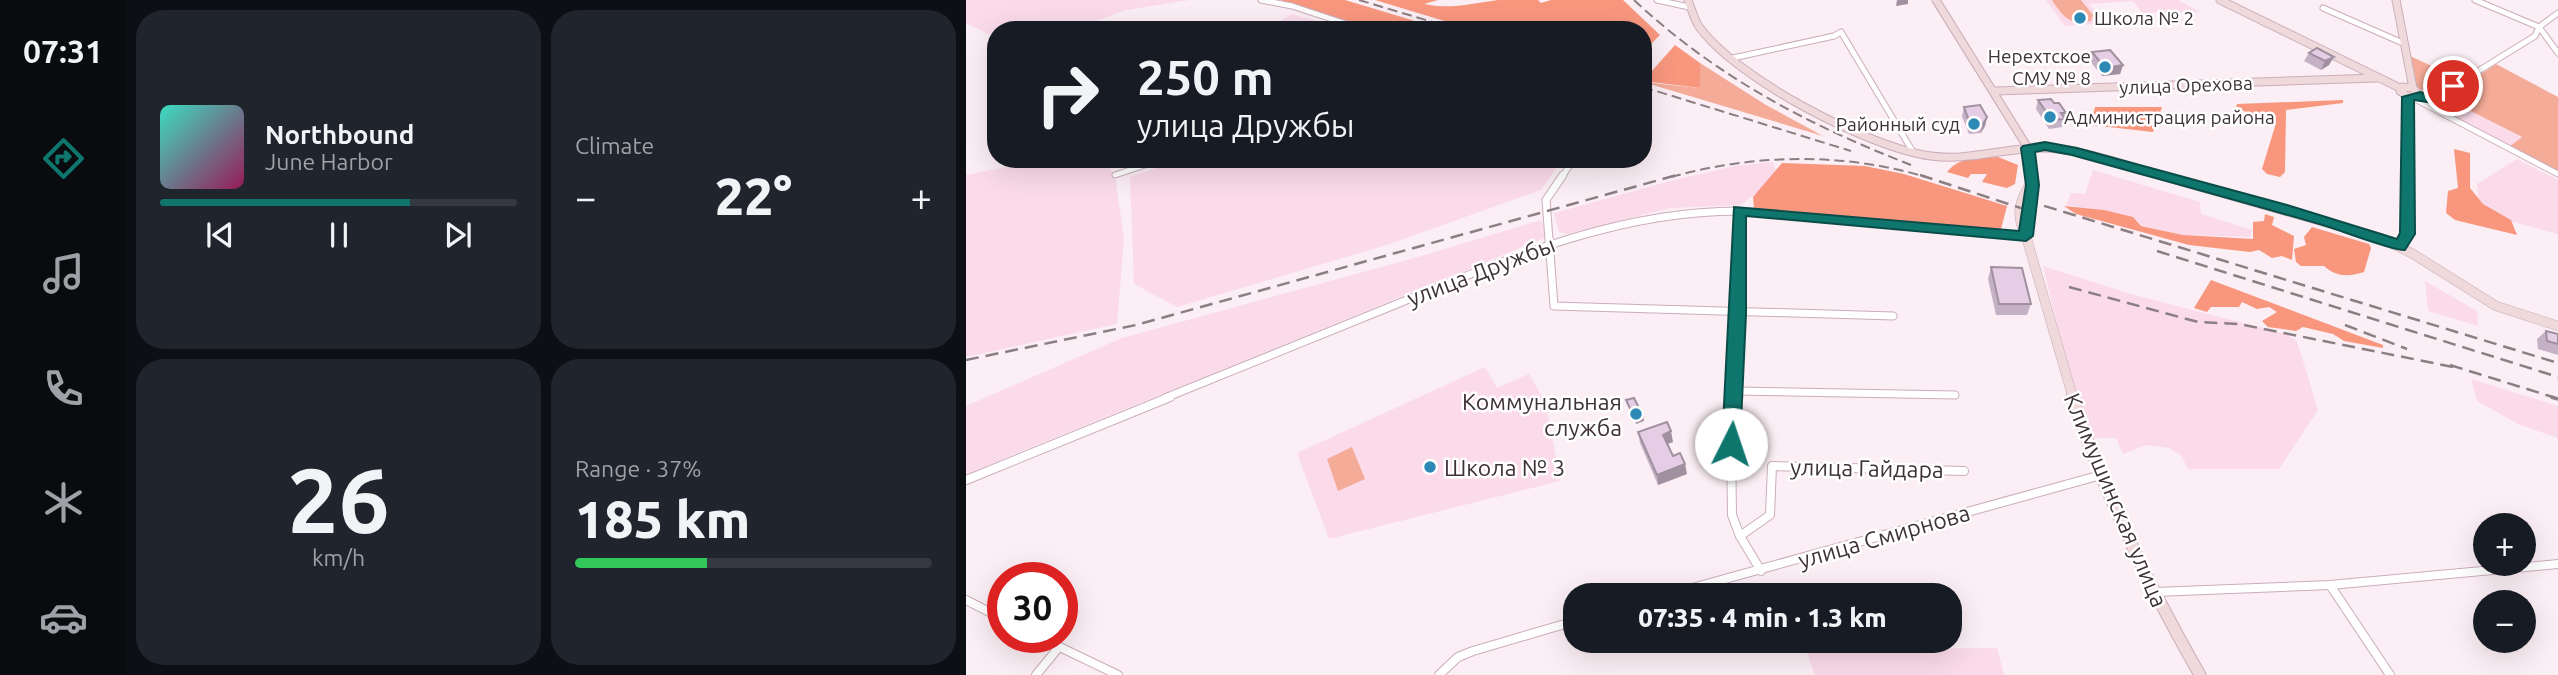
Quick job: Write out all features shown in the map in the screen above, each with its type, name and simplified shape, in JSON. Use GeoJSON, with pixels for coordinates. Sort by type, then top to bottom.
{"type":"FeatureCollection","features":[{"type":"Feature","properties":{"kind":"street"},"geometry":{"type":"LineString","coordinates":[[1261,0],[1292,6],[1338,21]]}},
{"type":"Feature","properties":{"kind":"street"},"geometry":{"type":"LineString","coordinates":[[1657,0],[1688,4],[1698,27],[1733,58],[1801,106],[1832,122],[1913,152],[1932,156],[1956,156],[2045,146],[2073,151],[2381,238],[2400,246],[2487,302],[2558,326]]}},
{"type":"Feature","properties":{"kind":"street"},"geometry":{"type":"LineString","coordinates":[[1936,0],[1996,91],[2028,148]]}},
{"type":"Feature","properties":{"kind":"street"},"geometry":{"type":"LineString","coordinates":[[2220,0],[2400,88],[2401,93],[2433,99],[2535,36],[2539,27],[2558,13]]}},
{"type":"Feature","properties":{"kind":"street"},"geometry":{"type":"LineString","coordinates":[[2396,0],[2414,94],[2408,234],[2400,246]]}},
{"type":"Feature","properties":{"kind":"street"},"geometry":{"type":"LineString","coordinates":[[2475,0],[2539,27],[2558,53]]}},
{"type":"Feature","properties":{"kind":"street"},"geometry":{"type":"LineString","coordinates":[[2323,8],[2405,44]]}},
{"type":"Feature","properties":{"kind":"street"},"geometry":{"type":"LineString","coordinates":[[1733,58],[1834,36],[1841,32],[1913,152]]}},
{"type":"Feature","properties":{"kind":"street","name":"улица Орехова"},"geometry":{"type":"LineString","coordinates":[[1996,91],[2377,78]]}},
{"type":"Feature","properties":{"kind":"street"},"geometry":{"type":"LineString","coordinates":[[2414,94],[2558,174]]}},
{"type":"Feature","properties":{"kind":"street","name":"Климушинская улица"},"geometry":{"type":"LineString","coordinates":[[2028,148],[2033,179],[2026,236],[2068,392],[2101,475],[2155,592],[2200,675]]}},
{"type":"Feature","properties":{"kind":"street"},"geometry":{"type":"LineString","coordinates":[[1115,175],[1136,168]]}},
{"type":"Feature","properties":{"kind":"street"},"geometry":{"type":"LineString","coordinates":[[1568,168],[1546,200],[1553,242],[1551,272],[1554,306],[1738,314],[1893,316]]}},
{"type":"Feature","properties":{"kind":"street","name":"улица Дружбы"},"geometry":{"type":"LineString","coordinates":[[966,480],[1214,377],[1553,242],[1662,213],[1702,209],[1739,211],[2026,236]]}},
{"type":"Feature","properties":{"kind":"street"},"geometry":{"type":"LineString","coordinates":[[1739,211],[1738,314],[1731,444],[1732,515],[1740,536],[1761,571]]}},
{"type":"Feature","properties":{"kind":"street"},"geometry":{"type":"LineString","coordinates":[[1735,391],[1955,395]]}},
{"type":"Feature","properties":{"kind":"street","name":"улица Гайдара"},"geometry":{"type":"LineString","coordinates":[[1740,536],[1770,515],[1772,466],[1964,471]]}},
{"type":"Feature","properties":{"kind":"street","name":"улица Смирнова"},"geometry":{"type":"LineString","coordinates":[[1714,583],[2101,475]]}},
{"type":"Feature","properties":{"kind":"street"},"geometry":{"type":"LineString","coordinates":[[2155,592],[2330,585],[2558,564]]}},
{"type":"Feature","properties":{"kind":"street"},"geometry":{"type":"LineString","coordinates":[[2330,585],[2390,675]]}},
{"type":"Feature","properties":{"kind":"street"},"geometry":{"type":"LineString","coordinates":[[966,600],[987,611]]}},
{"type":"Feature","properties":{"kind":"street"},"geometry":{"type":"LineString","coordinates":[[1440,675],[1449,664],[1465,654],[1563,625]]}},
{"type":"Feature","properties":{"kind":"street"},"geometry":{"type":"LineString","coordinates":[[1036,675],[1054,653]]}},
{"type":"Feature","properties":{"kind":"street"},"geometry":{"type":"LineString","coordinates":[[1072,653],[1118,675]]}},
{"type":"Feature","properties":{"kind":"shaded area"},"geometry":{"type":"Polygon","coordinates":[[[966,0],[1190,0],[1126,10],[1096,21],[987,21],[987,34],[966,23],[966,0]]]}},
{"type":"Feature","properties":{"kind":"shaded area"},"geometry":{"type":"Polygon","coordinates":[[[1280,0],[1345,0],[1415,21],[1344,21],[1280,0]]]}},
{"type":"Feature","properties":{"kind":"shaded area"},"geometry":{"type":"Polygon","coordinates":[[[1375,0],[1438,0],[1424,4],[1443,6],[1498,0],[1538,0],[1541,3],[1551,0],[1623,0],[1645,21],[1444,21],[1375,0]]]}},
{"type":"Feature","properties":{"kind":"shaded area","name":"Школа № 2"},"geometry":{"type":"Polygon","coordinates":[[[2046,0],[2178,0],[2200,12],[2142,13],[2133,1],[2089,4],[2105,23],[2065,26],[2046,0]]]}},
{"type":"Feature","properties":{"kind":"shaded area"},"geometry":{"type":"Polygon","coordinates":[[[2052,0],[2081,0],[2093,15],[2091,21],[2078,22],[2068,19],[2052,0]]]}},
{"type":"Feature","properties":{"kind":"shaded area"},"geometry":{"type":"Polygon","coordinates":[[[1291,14],[1317,21],[1281,21],[1291,14]]]}},
{"type":"Feature","properties":{"kind":"shaded area"},"geometry":{"type":"Polygon","coordinates":[[[1652,27],[1660,35],[1652,43],[1652,27]]]}},
{"type":"Feature","properties":{"kind":"shaded area"},"geometry":{"type":"Polygon","coordinates":[[[1675,45],[1700,63],[1700,88],[1652,82],[1652,71],[1675,45]]]}},
{"type":"Feature","properties":{"kind":"shaded area"},"geometry":{"type":"Polygon","coordinates":[[[2408,55],[2457,78],[2436,90],[2420,89],[2414,86],[2408,55]]]}},
{"type":"Feature","properties":{"kind":"shaded area"},"geometry":{"type":"Polygon","coordinates":[[[1700,63],[1766,105],[1823,136],[1652,83],[1699,88],[1700,63]]]}},
{"type":"Feature","properties":{"kind":"shaded area"},"geometry":{"type":"Polygon","coordinates":[[[2496,64],[2558,97],[2558,171],[2509,147],[2522,137],[2445,98],[2496,64]]]}},
{"type":"Feature","properties":{"kind":"shaded area"},"geometry":{"type":"Polygon","coordinates":[[[2445,98],[2523,138],[2509,147],[2430,106],[2445,98]]]}},
{"type":"Feature","properties":{"kind":"shaded area"},"geometry":{"type":"Polygon","coordinates":[[[2343,100],[2343,103],[2286,110],[2285,172],[2280,177],[2267,174],[2262,169],[2276,123],[2236,108],[2237,104],[2343,100]]]}},
{"type":"Feature","properties":{"kind":"shaded area"},"geometry":{"type":"Polygon","coordinates":[[[2095,107],[2162,107],[2153,132],[2091,125],[2095,107]]]}},
{"type":"Feature","properties":{"kind":"shaded area"},"geometry":{"type":"Polygon","coordinates":[[[2454,149],[2470,153],[2470,188],[2483,204],[2511,220],[2517,235],[2455,220],[2446,213],[2448,191],[2458,188],[2454,149]]]}},
{"type":"Feature","properties":{"kind":"shaded area"},"geometry":{"type":"Polygon","coordinates":[[[1998,157],[2018,165],[2015,184],[2007,188],[1982,182],[1987,174],[1971,174],[1968,178],[1947,172],[1964,160],[1998,157]]]}},
{"type":"Feature","properties":{"kind":"shaded area"},"geometry":{"type":"Polygon","coordinates":[[[2517,159],[2558,180],[2558,234],[2495,217],[2474,200],[2478,197],[2477,184],[2517,159]]]}},
{"type":"Feature","properties":{"kind":"shaded area"},"geometry":{"type":"Polygon","coordinates":[[[1773,162],[1778,178],[1740,205],[1670,208],[1568,234],[1559,232],[1554,213],[1678,179],[1735,166],[1773,162]]]}},
{"type":"Feature","properties":{"kind":"shaded area"},"geometry":{"type":"Polygon","coordinates":[[[1782,163],[1865,166],[1904,174],[2007,206],[2001,229],[1754,209],[1753,197],[1782,163]]]}},
{"type":"Feature","properties":{"kind":"shaded area"},"geometry":{"type":"Polygon","coordinates":[[[1001,168],[1109,168],[1115,175],[1124,239],[1117,324],[966,357],[966,175],[1001,168]]]}},
{"type":"Feature","properties":{"kind":"shaded area"},"geometry":{"type":"Polygon","coordinates":[[[1156,168],[1556,168],[1541,190],[1387,245],[1177,307],[1134,284],[1130,177],[1156,168]]]}},
{"type":"Feature","properties":{"kind":"shaded area"},"geometry":{"type":"Polygon","coordinates":[[[2093,170],[2200,202],[2201,214],[2252,230],[2250,237],[2183,235],[2140,225],[2133,217],[2066,205],[2071,193],[2085,194],[2093,170]]]}},
{"type":"Feature","properties":{"kind":"shaded area"},"geometry":{"type":"Polygon","coordinates":[[[2064,206],[2104,210],[2133,217],[2141,226],[2183,235],[2253,239],[2253,222],[2264,221],[2265,214],[2274,217],[2272,225],[2294,236],[2292,260],[2282,256],[2272,258],[2259,250],[2250,252],[2189,245],[2076,214],[2064,206]]]}},
{"type":"Feature","properties":{"kind":"shaded area"},"geometry":{"type":"Polygon","coordinates":[[[1541,220],[1547,237],[966,474],[966,406],[1122,338],[1418,257],[1541,220]]]}},
{"type":"Feature","properties":{"kind":"shaded area"},"geometry":{"type":"Polygon","coordinates":[[[2312,227],[2369,244],[2371,248],[2364,272],[2343,275],[2324,266],[2301,266],[2296,262],[2294,249],[2306,245],[2304,237],[2312,227]]]}},
{"type":"Feature","properties":{"kind":"shaded area"},"geometry":{"type":"Polygon","coordinates":[[[2043,266],[2134,295],[2286,334],[2297,341],[2318,410],[2279,469],[2188,469],[2181,455],[2169,448],[2146,445],[2123,454],[2116,438],[2093,438],[2068,370],[2043,266]]]}},
{"type":"Feature","properties":{"kind":"shaded area"},"geometry":{"type":"Polygon","coordinates":[[[2211,280],[2383,345],[2383,348],[2344,341],[2333,334],[2303,327],[2296,331],[2268,327],[2262,321],[2277,312],[2269,307],[2257,309],[2242,302],[2239,307],[2211,307],[2207,312],[2194,308],[2211,280]]]}},
{"type":"Feature","properties":{"kind":"shaded area"},"geometry":{"type":"Polygon","coordinates":[[[2425,281],[2477,311],[2478,326],[2428,311],[2425,281]]]}},
{"type":"Feature","properties":{"kind":"shaded area","name":"Школа № 3"},"geometry":{"type":"Polygon","coordinates":[[[1485,367],[1497,388],[1529,374],[1546,403],[1560,481],[1329,539],[1297,453],[1485,367]]]}},
{"type":"Feature","properties":{"kind":"shaded area"},"geometry":{"type":"Polygon","coordinates":[[[2471,379],[2558,406],[2558,438],[2518,424],[2477,401],[2471,379]]]}},
{"type":"Feature","properties":{"kind":"shaded area"},"geometry":{"type":"Polygon","coordinates":[[[1352,447],[1365,479],[1338,491],[1327,459],[1352,447]]]}},
{"type":"Feature","properties":{"kind":"shaded area"},"geometry":{"type":"Polygon","coordinates":[[[1962,648],[1997,648],[2004,675],[1815,675],[1807,653],[1962,653],[1962,648]]]}},
{"type":"Feature","properties":{"kind":"building"},"geometry":{"type":"Polygon","coordinates":[[[2317,48],[2334,57],[2325,61],[2309,53],[2317,48]]]}},
{"type":"Feature","properties":{"kind":"building"},"geometry":{"type":"Polygon","coordinates":[[[2110,50],[2123,65],[2105,68],[2092,52],[2110,50]]]}},
{"type":"Feature","properties":{"kind":"building"},"geometry":{"type":"Polygon","coordinates":[[[2051,99],[2054,103],[2059,103],[2066,113],[2061,113],[2065,119],[2052,120],[2038,100],[2051,99]]]}},
{"type":"Feature","properties":{"kind":"building"},"geometry":{"type":"Polygon","coordinates":[[[1980,105],[1987,117],[1983,124],[1971,126],[1964,107],[1980,105]]]}},
{"type":"Feature","properties":{"kind":"building"},"geometry":{"type":"Polygon","coordinates":[[[1991,267],[2022,268],[2031,304],[1999,304],[1991,267]]]}},
{"type":"Feature","properties":{"kind":"building"},"geometry":{"type":"Polygon","coordinates":[[[2546,331],[2558,334],[2558,344],[2547,341],[2546,331]]]}},
{"type":"Feature","properties":{"kind":"building","name":"Коммунальная служба"},"geometry":{"type":"Polygon","coordinates":[[[1634,398],[1643,416],[1635,419],[1626,400],[1634,398]]]}},
{"type":"Feature","properties":{"kind":"building"},"geometry":{"type":"Polygon","coordinates":[[[1667,422],[1671,431],[1663,435],[1673,456],[1680,453],[1685,464],[1657,475],[1638,432],[1667,422]]]}},
{"type":"Feature","properties":{"kind":"railway"},"geometry":{"type":"LineString","coordinates":[[1359,0],[1429,21]]}},
{"type":"Feature","properties":{"kind":"railway"},"geometry":{"type":"LineString","coordinates":[[1634,0],[1697,52],[1764,96],[1836,133],[1911,165]]}},
{"type":"Feature","properties":{"kind":"railway"},"geometry":{"type":"LineString","coordinates":[[1652,90],[1851,151]]}},
{"type":"Feature","properties":{"kind":"railway"},"geometry":{"type":"LineString","coordinates":[[1671,177],[1734,164],[1798,159],[1862,163],[1926,177]]}},
{"type":"Feature","properties":{"kind":"railway"},"geometry":{"type":"LineString","coordinates":[[966,360],[1136,325],[1677,175]]}},
{"type":"Feature","properties":{"kind":"railway"},"geometry":{"type":"LineString","coordinates":[[1920,175],[2036,213]]}},
{"type":"Feature","properties":{"kind":"railway"},"geometry":{"type":"LineString","coordinates":[[2025,200],[2558,363]]}},
{"type":"Feature","properties":{"kind":"railway"},"geometry":{"type":"LineString","coordinates":[[2157,251],[2558,377]]}},
{"type":"Feature","properties":{"kind":"railway"},"geometry":{"type":"LineString","coordinates":[[2069,287],[2198,322],[2239,324],[2458,368]]}},
{"type":"Feature","properties":{"kind":"railway"},"geometry":{"type":"LineString","coordinates":[[2345,325],[2407,349]]}},
{"type":"Feature","properties":{"kind":"railway"},"geometry":{"type":"LineString","coordinates":[[2450,365],[2556,398]]}},
{"type":"Feature","properties":{"kind":"railway"},"geometry":{"type":"LineString","coordinates":[[2551,397],[2558,399]]}},
{"type":"Feature","properties":{"kind":"place","name":"Школа № 2"},"geometry":{"type":"Point","coordinates":[2080,18]}},
{"type":"Feature","properties":{"kind":"place","name":"Нерехтское СМУ № 8"},"geometry":{"type":"Point","coordinates":[2105,67]}},
{"type":"Feature","properties":{"kind":"place","name":"Администрация района"},"geometry":{"type":"Point","coordinates":[2050,117]}},
{"type":"Feature","properties":{"kind":"place","name":"Районный суд"},"geometry":{"type":"Point","coordinates":[1974,124]}},
{"type":"Feature","properties":{"kind":"place","name":"Коммунальная служба"},"geometry":{"type":"Point","coordinates":[1636,414]}},
{"type":"Feature","properties":{"kind":"place","name":"Школа № 3"},"geometry":{"type":"Point","coordinates":[1430,467]}},
{"type":"Feature","properties":{"kind":"route"},"geometry":{"type":"LineString","coordinates":[[1731,444],[1738,314],[1739,211],[2026,236],[2033,185],[2028,148],[2045,146],[2073,151],[2283,209],[2400,246],[2408,234],[2408,97],[2416,98],[2420,95],[2433,99],[2453,86]]}}]}
